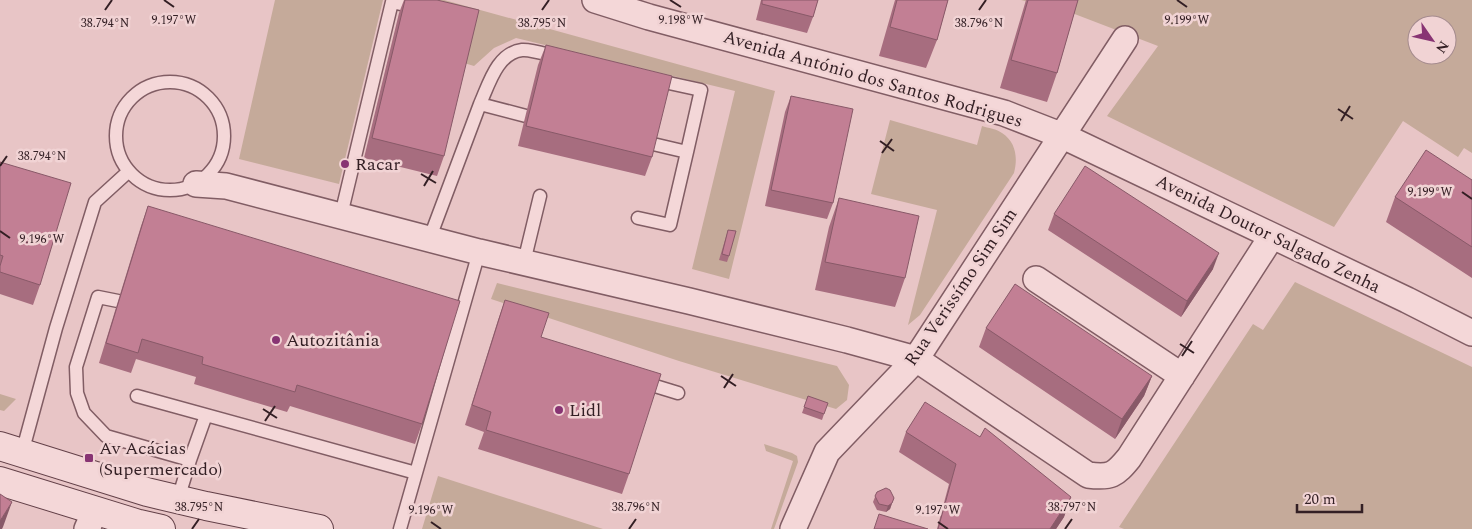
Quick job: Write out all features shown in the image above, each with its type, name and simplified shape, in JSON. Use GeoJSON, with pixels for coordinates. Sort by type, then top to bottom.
{"type":"FeatureCollection","features":[{"type":"Feature","properties":{"kind":"main road"},"geometry":{"type":"LineString","coordinates":[[11,450],[178,499],[319,529]]}},
{"type":"Feature","properties":{"kind":"main road"},"geometry":{"type":"LineString","coordinates":[[0,481],[91,520],[161,529]]}},
{"type":"Feature","properties":{"kind":"street","name":"Avenida António dos Santos Rodrigues"},"geometry":{"type":"LineString","coordinates":[[596,0],[649,17],[1004,113],[1063,136]]}},
{"type":"Feature","properties":{"kind":"street","name":"Rua Verissímo Sim Sim"},"geometry":{"type":"LineString","coordinates":[[793,529],[827,452],[916,360],[1125,39]]}},
{"type":"Feature","properties":{"kind":"street","name":"Avenida Doutor Salgado Zenha"},"geometry":{"type":"LineString","coordinates":[[1063,136],[1472,333]]}},
{"type":"Feature","properties":{"kind":"street"},"geometry":{"type":"LineString","coordinates":[[196,184],[226,186],[341,215],[429,240],[820,333],[916,360],[1088,475],[1104,477],[1118,471],[1129,458],[1272,236]]}},
{"type":"Feature","properties":{"kind":"street"},"geometry":{"type":"LineString","coordinates":[[1036,279],[1182,376]]}},
{"type":"Feature","properties":{"kind":"lane"},"geometry":{"type":"LineString","coordinates":[[341,215],[392,2],[430,11]]}},
{"type":"Feature","properties":{"kind":"lane"},"geometry":{"type":"LineString","coordinates":[[429,240],[480,104],[498,65],[509,55],[523,50],[570,60]]}},
{"type":"Feature","properties":{"kind":"lane"},"geometry":{"type":"LineString","coordinates":[[638,218],[670,225],[701,90],[645,77]]}},
{"type":"Feature","properties":{"kind":"lane"},"geometry":{"type":"LineString","coordinates":[[172,82],[190,85],[205,94],[217,108],[223,124],[224,141],[220,158],[210,173],[196,184],[178,190],[160,189],[143,183],[128,171],[120,155],[116,138],[119,120],[126,105],[139,92],[155,84],[172,82]]}},
{"type":"Feature","properties":{"kind":"lane"},"geometry":{"type":"LineString","coordinates":[[480,104],[526,116]]}},
{"type":"Feature","properties":{"kind":"lane"},"geometry":{"type":"LineString","coordinates":[[653,144],[687,152]]}},
{"type":"Feature","properties":{"kind":"lane"},"geometry":{"type":"LineString","coordinates":[[11,450],[56,328],[95,202],[128,171]]}},
{"type":"Feature","properties":{"kind":"lane"},"geometry":{"type":"LineString","coordinates":[[524,262],[540,196]]}},
{"type":"Feature","properties":{"kind":"lane"},"geometry":{"type":"LineString","coordinates":[[400,529],[479,252]]}},
{"type":"Feature","properties":{"kind":"lane"},"geometry":{"type":"LineString","coordinates":[[118,301],[98,297],[76,367],[77,393],[84,413],[106,436],[190,460]]}},
{"type":"Feature","properties":{"kind":"lane"},"geometry":{"type":"LineString","coordinates":[[632,378],[678,393]]}},
{"type":"Feature","properties":{"kind":"lane"},"geometry":{"type":"LineString","coordinates":[[137,396],[416,473]]}},
{"type":"Feature","properties":{"kind":"lane"},"geometry":{"type":"LineString","coordinates":[[178,499],[206,415]]}},
{"type":"Feature","properties":{"kind":"shaded area"},"geometry":{"type":"Polygon","coordinates":[[[275,0],[383,0],[339,184],[239,159],[275,0]]]}},
{"type":"Feature","properties":{"kind":"shaded area"},"geometry":{"type":"Polygon","coordinates":[[[421,0],[444,0],[775,91],[729,279],[692,269],[735,91],[516,38],[494,48],[474,66],[464,63],[421,0]]]}},
{"type":"Feature","properties":{"kind":"shaded area"},"geometry":{"type":"Polygon","coordinates":[[[1021,0],[1472,0],[1472,153],[1464,148],[1458,157],[1403,121],[1334,227],[1107,116],[1158,46],[1072,13],[1021,0]]]}},
{"type":"Feature","properties":{"kind":"shaded area"},"geometry":{"type":"Polygon","coordinates":[[[890,120],[977,145],[982,126],[998,130],[1010,141],[1016,156],[1014,173],[920,315],[908,325],[937,210],[871,194],[890,120]]]}},
{"type":"Feature","properties":{"kind":"shaded area"},"geometry":{"type":"Polygon","coordinates":[[[1295,282],[1472,367],[1472,529],[1124,529],[1119,527],[1253,324],[1263,330],[1295,282]]]}},
{"type":"Feature","properties":{"kind":"shaded area"},"geometry":{"type":"Polygon","coordinates":[[[497,283],[837,366],[849,385],[847,400],[836,409],[679,361],[491,299],[497,283]]]}},
{"type":"Feature","properties":{"kind":"shaded area"},"geometry":{"type":"Polygon","coordinates":[[[0,394],[16,399],[4,411],[0,410],[0,394]]]}},
{"type":"Feature","properties":{"kind":"shaded area"},"geometry":{"type":"Polygon","coordinates":[[[764,444],[792,453],[797,456],[798,462],[774,529],[771,529],[793,461],[766,451],[764,444]]]}},
{"type":"Feature","properties":{"kind":"shaded area"},"geometry":{"type":"Polygon","coordinates":[[[438,476],[603,529],[422,529],[438,476]]]}},
{"type":"Feature","properties":{"kind":"building"},"geometry":{"type":"Polygon","coordinates":[[[405,0],[437,0],[479,10],[444,156],[372,138],[405,0]]]}},
{"type":"Feature","properties":{"kind":"building"},"geometry":{"type":"Polygon","coordinates":[[[762,0],[818,0],[813,17],[762,4],[762,0]]]}},
{"type":"Feature","properties":{"kind":"building"},"geometry":{"type":"Polygon","coordinates":[[[897,0],[948,0],[937,40],[890,27],[897,0]]]}},
{"type":"Feature","properties":{"kind":"building"},"geometry":{"type":"Polygon","coordinates":[[[1028,0],[1078,0],[1057,73],[1011,60],[1028,0]]]}},
{"type":"Feature","properties":{"kind":"building"},"geometry":{"type":"Polygon","coordinates":[[[546,45],[672,76],[652,157],[526,126],[546,45]]]}},
{"type":"Feature","properties":{"kind":"building"},"geometry":{"type":"Polygon","coordinates":[[[791,96],[853,109],[833,203],[771,190],[791,96]]]}},
{"type":"Feature","properties":{"kind":"building"},"geometry":{"type":"Polygon","coordinates":[[[1426,150],[1472,180],[1472,247],[1395,197],[1426,150]]]}},
{"type":"Feature","properties":{"kind":"building"},"geometry":{"type":"Polygon","coordinates":[[[0,162],[71,183],[40,285],[0,272],[3,256],[0,255],[0,162]]]}},
{"type":"Feature","properties":{"kind":"building"},"geometry":{"type":"Polygon","coordinates":[[[1085,166],[1219,253],[1187,301],[1054,214],[1085,166]]]}},
{"type":"Feature","properties":{"kind":"building"},"geometry":{"type":"Polygon","coordinates":[[[839,198],[919,216],[905,278],[825,262],[839,198]]]}},
{"type":"Feature","properties":{"kind":"building","name":"Autozitânia"},"geometry":{"type":"Polygon","coordinates":[[[148,206],[460,301],[422,424],[297,385],[295,392],[202,364],[203,357],[142,339],[138,353],[106,343],[148,206]]]}},
{"type":"Feature","properties":{"kind":"building"},"geometry":{"type":"Polygon","coordinates":[[[728,230],[736,231],[729,256],[722,254],[728,230]]]}},
{"type":"Feature","properties":{"kind":"building"},"geometry":{"type":"Polygon","coordinates":[[[1015,284],[1152,376],[1122,419],[986,328],[1015,284]]]}},
{"type":"Feature","properties":{"kind":"building","name":"Lidl"},"geometry":{"type":"Polygon","coordinates":[[[505,300],[549,313],[541,337],[661,374],[629,474],[486,430],[491,412],[472,405],[505,300]]]}},
{"type":"Feature","properties":{"kind":"building"},"geometry":{"type":"Polygon","coordinates":[[[808,396],[828,403],[824,414],[804,407],[808,396]]]}},
{"type":"Feature","properties":{"kind":"building"},"geometry":{"type":"Polygon","coordinates":[[[925,402],[980,437],[985,428],[1071,497],[1050,529],[938,529],[956,464],[906,432],[925,402]]]}},
{"type":"Feature","properties":{"kind":"building"},"geometry":{"type":"Polygon","coordinates":[[[886,488],[890,490],[894,498],[888,506],[879,504],[875,496],[877,492],[886,488]]]}},
{"type":"Feature","properties":{"kind":"building"},"geometry":{"type":"Polygon","coordinates":[[[0,494],[12,502],[0,521],[0,494]]]}},
{"type":"Feature","properties":{"kind":"building"},"geometry":{"type":"Polygon","coordinates":[[[879,514],[928,529],[874,529],[879,514]]]}},
{"type":"Feature","properties":{"kind":"place","name":"Racar"},"geometry":{"type":"Point","coordinates":[345,164]}},
{"type":"Feature","properties":{"kind":"place","name":"Autozitânia"},"geometry":{"type":"Point","coordinates":[276,340]}},
{"type":"Feature","properties":{"kind":"place","name":"Lidl"},"geometry":{"type":"Point","coordinates":[559,410]}},
{"type":"Feature","properties":{"kind":"place","name":"Av Acácias (Supermercado)"},"geometry":{"type":"Point","coordinates":[89,458]}}]}
